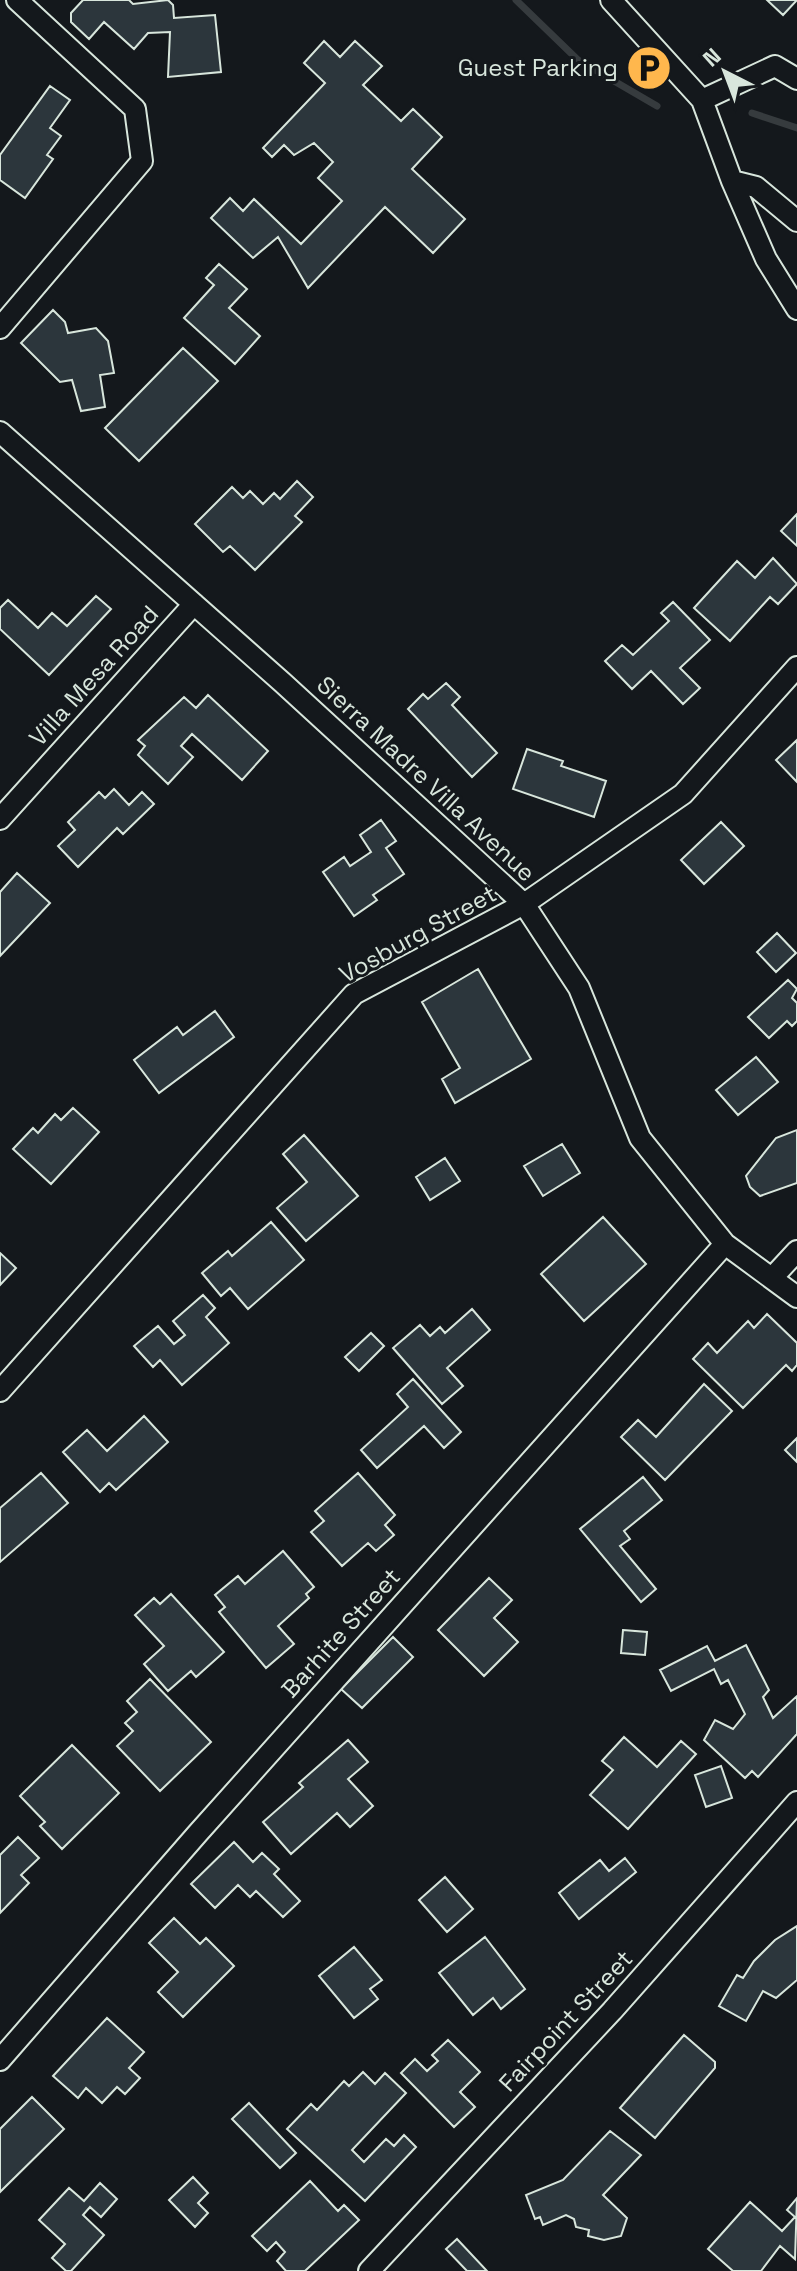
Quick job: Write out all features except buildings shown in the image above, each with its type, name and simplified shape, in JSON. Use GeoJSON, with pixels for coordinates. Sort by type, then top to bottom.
{"type":"FeatureCollection","features":[{"type":"Feature","properties":{"kind":"street"},"geometry":{"type":"LineString","coordinates":[[0,328],[142,161],[135,109],[17,0]]}},
{"type":"Feature","properties":{"kind":"street"},"geometry":{"type":"LineString","coordinates":[[611,0],[702,100],[732,181],[766,259],[797,309]]}},
{"type":"Feature","properties":{"kind":"street"},"geometry":{"type":"LineString","coordinates":[[702,100],[775,66],[797,79]]}},
{"type":"Feature","properties":{"kind":"street"},"geometry":{"type":"LineString","coordinates":[[732,181],[756,187],[797,221]]}},
{"type":"Feature","properties":{"kind":"street","name":"Sierra Madre Villa Avenue"},"geometry":{"type":"LineString","coordinates":[[0,432],[524,904],[579,988],[640,1138],[725,1244],[797,1297]]}},
{"type":"Feature","properties":{"kind":"street","name":"Villa Mesa Road"},"geometry":{"type":"LineString","coordinates":[[0,819],[194,604]]}},
{"type":"Feature","properties":{"kind":"street","name":"Vosburg Street"},"geometry":{"type":"LineString","coordinates":[[0,1391],[354,994],[524,904],[683,794],[797,667]]}},
{"type":"Feature","properties":{"kind":"street","name":"Barhite Street"},"geometry":{"type":"LineString","coordinates":[[0,2060],[188,1844],[725,1244]]}},
{"type":"Feature","properties":{"kind":"street"},"geometry":{"type":"LineString","coordinates":[[772,1278],[797,1251]]}},
{"type":"Feature","properties":{"kind":"street","name":"Fairpoint Street"},"geometry":{"type":"LineString","coordinates":[[369,2271],[612,2011],[797,1802]]}},
{"type":"Feature","properties":{"kind":"waterway"},"geometry":{"type":"LineString","coordinates":[[516,0],[578,60],[657,106]]}},
{"type":"Feature","properties":{"kind":"waterway"},"geometry":{"type":"LineString","coordinates":[[752,113],[797,128]]}},
{"type":"Feature","properties":{"kind":"place","name":"Guest Parking"},"geometry":{"type":"Point","coordinates":[649,68]}}]}
